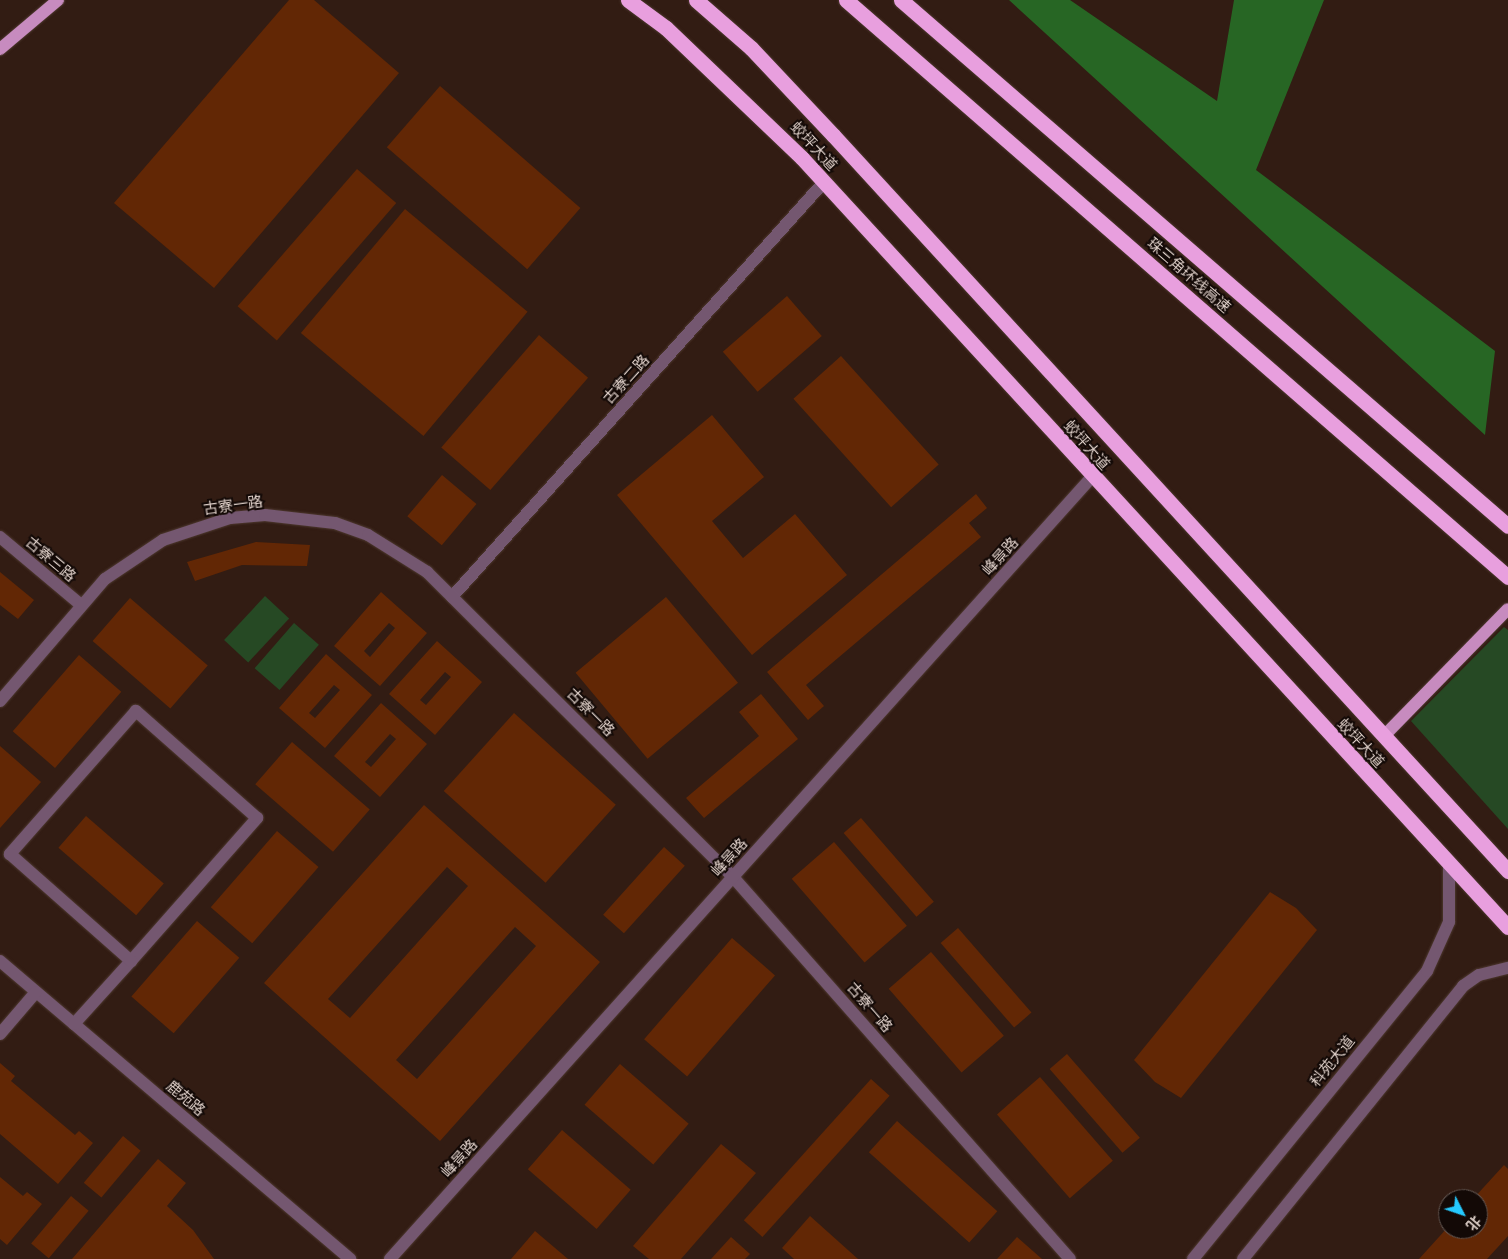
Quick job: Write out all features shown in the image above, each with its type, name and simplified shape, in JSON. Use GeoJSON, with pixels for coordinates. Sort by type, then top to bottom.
{"type":"FeatureCollection","features":[{"type":"Feature","properties":{"kind":"highway","name":"蛟坪大道"},"geometry":{"type":"LineString","coordinates":[[628,0],[666,28],[754,108],[1508,927]]}},
{"type":"Feature","properties":{"kind":"highway","name":"蛟坪大道"},"geometry":{"type":"LineString","coordinates":[[696,0],[814,114],[1508,871]]}},
{"type":"Feature","properties":{"kind":"highway","name":"珠三角环线高速"},"geometry":{"type":"LineString","coordinates":[[846,0],[1508,577]]}},
{"type":"Feature","properties":{"kind":"highway","name":"珠三角环线高速"},"geometry":{"type":"LineString","coordinates":[[901,0],[1508,526]]}},
{"type":"Feature","properties":{"kind":"main road"},"geometry":{"type":"LineString","coordinates":[[0,49],[58,0]]}},
{"type":"Feature","properties":{"kind":"main road"},"geometry":{"type":"LineString","coordinates":[[1384,736],[1508,609]]}},
{"type":"Feature","properties":{"kind":"street","name":"古寮二路"},"geometry":{"type":"LineString","coordinates":[[452,597],[824,182]]}},
{"type":"Feature","properties":{"kind":"street","name":"峰景路"},"geometry":{"type":"LineString","coordinates":[[390,1259],[1092,477]]}},
{"type":"Feature","properties":{"kind":"street","name":"古寮一路"},"geometry":{"type":"LineString","coordinates":[[0,701],[81,605],[112,574],[164,540],[230,518],[266,515],[335,523],[368,535],[406,557],[452,597],[733,876],[1070,1259]]}},
{"type":"Feature","properties":{"kind":"street","name":"古寮三路"},"geometry":{"type":"LineString","coordinates":[[0,537],[81,605]]}},
{"type":"Feature","properties":{"kind":"street"},"geometry":{"type":"LineString","coordinates":[[74,1024],[130,961],[257,818],[136,711],[10,854],[130,961]]}},
{"type":"Feature","properties":{"kind":"street","name":"科苑大道"},"geometry":{"type":"LineString","coordinates":[[1193,1259],[1426,971],[1449,922],[1449,864]]}},
{"type":"Feature","properties":{"kind":"street","name":"鹿苑路"},"geometry":{"type":"LineString","coordinates":[[0,961],[350,1259]]}},
{"type":"Feature","properties":{"kind":"street"},"geometry":{"type":"LineString","coordinates":[[1243,1259],[1463,986],[1479,975],[1508,968]]}},
{"type":"Feature","properties":{"kind":"street"},"geometry":{"type":"LineString","coordinates":[[0,1034],[36,992]]}},
{"type":"Feature","properties":{"kind":"green space"},"geometry":{"type":"Polygon","coordinates":[[[1009,0],[1070,0],[1217,101],[1234,0],[1324,0],[1256,170],[1495,351],[1485,435],[1009,0]]]}},
{"type":"Feature","properties":{"kind":"green space"},"geometry":{"type":"Polygon","coordinates":[[[265,596],[289,619],[248,662],[224,640],[265,596]]]}},
{"type":"Feature","properties":{"kind":"green space"},"geometry":{"type":"Polygon","coordinates":[[[294,623],[319,645],[280,690],[255,668],[294,623]]]}},
{"type":"Feature","properties":{"kind":"green space"},"geometry":{"type":"Polygon","coordinates":[[[1504,627],[1508,630],[1508,829],[1411,721],[1504,627]]]}},
{"type":"Feature","properties":{"kind":"building"},"geometry":{"type":"Polygon","coordinates":[[[289,0],[314,0],[399,73],[214,288],[114,203],[289,0]]]}},
{"type":"Feature","properties":{"kind":"building"},"geometry":{"type":"Polygon","coordinates":[[[440,86],[580,208],[527,269],[387,147],[440,86]]]}},
{"type":"Feature","properties":{"kind":"building"},"geometry":{"type":"Polygon","coordinates":[[[357,169],[396,203],[277,340],[238,306],[357,169]]]}},
{"type":"Feature","properties":{"kind":"building"},"geometry":{"type":"Polygon","coordinates":[[[405,209],[528,312],[423,436],[301,333],[405,209]]]}},
{"type":"Feature","properties":{"kind":"building"},"geometry":{"type":"Polygon","coordinates":[[[787,296],[822,336],[758,392],[723,352],[787,296]]]}},
{"type":"Feature","properties":{"kind":"building"},"geometry":{"type":"Polygon","coordinates":[[[539,335],[588,378],[490,490],[441,447],[539,335]]]}},
{"type":"Feature","properties":{"kind":"building"},"geometry":{"type":"Polygon","coordinates":[[[841,356],[939,464],[891,507],[793,399],[841,356]]]}},
{"type":"Feature","properties":{"kind":"building"},"geometry":{"type":"Polygon","coordinates":[[[712,415],[764,477],[712,521],[743,558],[795,514],[847,575],[752,655],[617,495],[712,415]]]}},
{"type":"Feature","properties":{"kind":"building"},"geometry":{"type":"Polygon","coordinates":[[[442,475],[476,504],[442,545],[407,516],[442,475]]]}},
{"type":"Feature","properties":{"kind":"building"},"geometry":{"type":"Polygon","coordinates":[[[976,494],[987,508],[969,523],[981,537],[806,685],[824,706],[808,720],[767,672],[976,494]]]}},
{"type":"Feature","properties":{"kind":"building"},"geometry":{"type":"Polygon","coordinates":[[[256,542],[310,545],[307,566],[242,565],[195,581],[187,562],[256,542]]]}},
{"type":"Feature","properties":{"kind":"building"},"geometry":{"type":"Polygon","coordinates":[[[0,572],[34,600],[18,619],[0,605],[0,572]]]}},
{"type":"Feature","properties":{"kind":"building"},"geometry":{"type":"Polygon","coordinates":[[[381,592],[427,633],[380,686],[334,646],[381,592]],[[389,623],[364,651],[370,657],[395,628],[389,623]]]}},
{"type":"Feature","properties":{"kind":"building"},"geometry":{"type":"Polygon","coordinates":[[[666,597],[738,683],[648,759],[576,673],[666,597]]]}},
{"type":"Feature","properties":{"kind":"building"},"geometry":{"type":"Polygon","coordinates":[[[130,598],[208,666],[170,709],[93,641],[130,598]]]}},
{"type":"Feature","properties":{"kind":"building"},"geometry":{"type":"Polygon","coordinates":[[[437,641],[482,682],[435,735],[389,694],[437,641]],[[445,672],[420,700],[426,705],[451,677],[445,672]]]}},
{"type":"Feature","properties":{"kind":"building"},"geometry":{"type":"Polygon","coordinates":[[[326,654],[372,695],[325,748],[279,708],[326,654]],[[334,685],[309,713],[315,718],[340,690],[334,685]]]}},
{"type":"Feature","properties":{"kind":"building"},"geometry":{"type":"Polygon","coordinates":[[[79,655],[121,692],[55,768],[13,731],[79,655]]]}},
{"type":"Feature","properties":{"kind":"building"},"geometry":{"type":"Polygon","coordinates":[[[761,694],[798,739],[704,818],[686,798],[759,736],[739,712],[761,694]]]}},
{"type":"Feature","properties":{"kind":"building"},"geometry":{"type":"Polygon","coordinates":[[[381,703],[427,744],[380,797],[334,756],[381,703]],[[390,734],[365,762],[371,767],[396,739],[390,734]]]}},
{"type":"Feature","properties":{"kind":"building"},"geometry":{"type":"Polygon","coordinates":[[[514,713],[616,805],[546,883],[444,791],[514,713]]]}},
{"type":"Feature","properties":{"kind":"building"},"geometry":{"type":"Polygon","coordinates":[[[292,742],[370,810],[333,852],[255,784],[292,742]]]}},
{"type":"Feature","properties":{"kind":"building"},"geometry":{"type":"Polygon","coordinates":[[[0,746],[41,782],[0,828],[0,746]]]}},
{"type":"Feature","properties":{"kind":"building"},"geometry":{"type":"Polygon","coordinates":[[[424,805],[600,962],[440,1141],[264,983],[424,805]],[[447,867],[328,999],[350,1018],[468,886],[447,867]],[[515,927],[396,1060],[417,1079],[536,946],[515,927]]]}},
{"type":"Feature","properties":{"kind":"building"},"geometry":{"type":"Polygon","coordinates":[[[86,816],[164,884],[136,915],[58,848],[86,816]]]}},
{"type":"Feature","properties":{"kind":"building"},"geometry":{"type":"Polygon","coordinates":[[[861,818],[934,902],[916,917],[844,833],[861,818]]]}},
{"type":"Feature","properties":{"kind":"building"},"geometry":{"type":"Polygon","coordinates":[[[277,831],[319,867],[252,943],[211,907],[277,831]]]}},
{"type":"Feature","properties":{"kind":"building"},"geometry":{"type":"Polygon","coordinates":[[[834,842],[907,926],[865,963],[792,879],[834,842]]]}},
{"type":"Feature","properties":{"kind":"building"},"geometry":{"type":"Polygon","coordinates":[[[664,847],[685,866],[624,933],[603,915],[664,847]]]}},
{"type":"Feature","properties":{"kind":"building"},"geometry":{"type":"Polygon","coordinates":[[[1270,892],[1296,908],[1317,930],[1181,1098],[1155,1082],[1134,1060],[1270,892]]]}},
{"type":"Feature","properties":{"kind":"building"},"geometry":{"type":"Polygon","coordinates":[[[197,921],[239,958],[174,1033],[131,996],[197,921]]]}},
{"type":"Feature","properties":{"kind":"building"},"geometry":{"type":"Polygon","coordinates":[[[958,928],[1031,1013],[1014,1028],[941,943],[958,928]]]}},
{"type":"Feature","properties":{"kind":"building"},"geometry":{"type":"Polygon","coordinates":[[[732,938],[775,975],[687,1077],[644,1039],[732,938]]]}},
{"type":"Feature","properties":{"kind":"building"},"geometry":{"type":"Polygon","coordinates":[[[931,952],[1004,1036],[962,1073],[889,989],[931,952]]]}},
{"type":"Feature","properties":{"kind":"building"},"geometry":{"type":"Polygon","coordinates":[[[1067,1054],[1140,1138],[1122,1153],[1050,1069],[1067,1054]]]}},
{"type":"Feature","properties":{"kind":"building"},"geometry":{"type":"Polygon","coordinates":[[[0,1063],[15,1076],[11,1081],[75,1135],[79,1131],[93,1143],[58,1184],[0,1134],[0,1063]]]}},
{"type":"Feature","properties":{"kind":"building"},"geometry":{"type":"Polygon","coordinates":[[[620,1064],[689,1124],[653,1164],[585,1105],[620,1064]]]}},
{"type":"Feature","properties":{"kind":"building"},"geometry":{"type":"Polygon","coordinates":[[[1040,1077],[1113,1161],[1070,1198],[997,1114],[1040,1077]]]}},
{"type":"Feature","properties":{"kind":"building"},"geometry":{"type":"Polygon","coordinates":[[[871,1079],[890,1096],[762,1237],[744,1220],[871,1079]]]}},
{"type":"Feature","properties":{"kind":"building"},"geometry":{"type":"Polygon","coordinates":[[[897,1121],[997,1211],[969,1243],[869,1152],[897,1121]]]}},
{"type":"Feature","properties":{"kind":"building"},"geometry":{"type":"Polygon","coordinates":[[[562,1130],[631,1190],[597,1229],[528,1169],[562,1130]]]}},
{"type":"Feature","properties":{"kind":"building"},"geometry":{"type":"Polygon","coordinates":[[[123,1136],[141,1151],[101,1198],[84,1183],[123,1136]]]}},
{"type":"Feature","properties":{"kind":"building"},"geometry":{"type":"Polygon","coordinates":[[[721,1144],[756,1173],[681,1259],[649,1259],[633,1246],[721,1144]]]}},
{"type":"Feature","properties":{"kind":"building"},"geometry":{"type":"Polygon","coordinates":[[[158,1159],[186,1183],[167,1206],[193,1230],[214,1259],[72,1259],[158,1159]]]}},
{"type":"Feature","properties":{"kind":"building"},"geometry":{"type":"Polygon","coordinates":[[[1504,1165],[1508,1169],[1508,1236],[1487,1259],[1419,1259],[1438,1238],[1488,1239],[1488,1189],[1482,1189],[1504,1165]]]}},
{"type":"Feature","properties":{"kind":"building"},"geometry":{"type":"Polygon","coordinates":[[[0,1177],[23,1196],[27,1192],[42,1204],[7,1245],[0,1239],[0,1177]]]}},
{"type":"Feature","properties":{"kind":"building"},"geometry":{"type":"Polygon","coordinates":[[[71,1196],[89,1211],[49,1258],[31,1243],[71,1196]]]}},
{"type":"Feature","properties":{"kind":"building"},"geometry":{"type":"Polygon","coordinates":[[[810,1216],[858,1259],[794,1259],[782,1248],[810,1216]]]}},
{"type":"Feature","properties":{"kind":"building"},"geometry":{"type":"Polygon","coordinates":[[[535,1231],[568,1259],[511,1259],[535,1231]]]}},
{"type":"Feature","properties":{"kind":"building"},"geometry":{"type":"Polygon","coordinates":[[[731,1237],[750,1254],[745,1259],[711,1259],[731,1237]]]}},
{"type":"Feature","properties":{"kind":"building"},"geometry":{"type":"Polygon","coordinates":[[[1017,1237],[1042,1259],[997,1259],[1017,1237]]]}}]}
